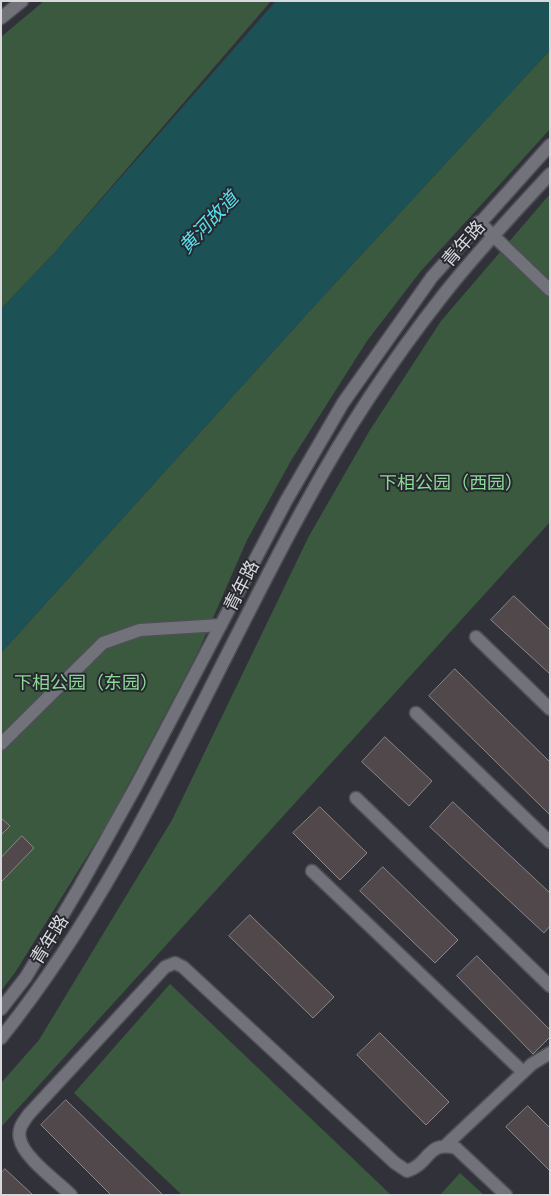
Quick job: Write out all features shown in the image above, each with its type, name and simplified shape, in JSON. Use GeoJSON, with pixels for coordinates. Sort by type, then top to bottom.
{"type":"FeatureCollection","features":[{"type":"Feature","properties":{"kind":"street"},"geometry":{"type":"LineString","coordinates":[[1,18],[22,1]]}},
{"type":"Feature","properties":{"kind":"street","name":"青年路"},"geometry":{"type":"LineString","coordinates":[[1,1009],[26,977],[80,886],[286,501],[343,404],[432,277],[479,222],[550,145]]}},
{"type":"Feature","properties":{"kind":"street","name":"青年路"},"geometry":{"type":"LineString","coordinates":[[1,1038],[36,994],[150,808],[280,551],[361,409],[444,294],[550,174]]}},
{"type":"Feature","properties":{"kind":"street"},"geometry":{"type":"LineString","coordinates":[[479,222],[495,235],[550,290]]}},
{"type":"Feature","properties":{"kind":"street"},"geometry":{"type":"LineString","coordinates":[[1,744],[103,643],[140,630],[220,625]]}},
{"type":"Feature","properties":{"kind":"street"},"geometry":{"type":"LineString","coordinates":[[476,637],[550,709]]}},
{"type":"Feature","properties":{"kind":"street"},"geometry":{"type":"LineString","coordinates":[[416,714],[550,842]]}},
{"type":"Feature","properties":{"kind":"street"},"geometry":{"type":"LineString","coordinates":[[356,798],[550,986]]}},
{"type":"Feature","properties":{"kind":"street"},"geometry":{"type":"LineString","coordinates":[[312,871],[523,1072]]}},
{"type":"Feature","properties":{"kind":"street"},"geometry":{"type":"LineString","coordinates":[[71,1195],[28,1154],[20,1139],[20,1127],[29,1114],[165,967],[175,963],[190,974],[395,1163],[407,1171],[416,1168],[432,1149],[446,1146],[456,1148],[506,1195]]}},
{"type":"Feature","properties":{"kind":"street"},"geometry":{"type":"LineString","coordinates":[[446,1146],[523,1072],[550,1053]]}},
{"type":"Feature","properties":{"kind":"green space"},"geometry":{"type":"Polygon","coordinates":[[[44,1],[271,1],[56,251],[1,309],[1,37],[44,1]]]}},
{"type":"Feature","properties":{"kind":"green space","name":"下相公园（东园）"},"geometry":{"type":"Polygon","coordinates":[[[550,50],[550,129],[420,272],[367,341],[292,459],[247,540],[199,650],[109,821],[16,971],[1,991],[1,653],[316,304],[550,50]]]}},
{"type":"Feature","properties":{"kind":"green space","name":"下相公园（西园）"},"geometry":{"type":"Polygon","coordinates":[[[550,194],[550,522],[1,1127],[1,1083],[39,1040],[172,820],[309,536],[370,430],[441,321],[550,194]]]}},
{"type":"Feature","properties":{"kind":"green space"},"geometry":{"type":"Polygon","coordinates":[[[170,984],[391,1195],[182,1195],[74,1093],[170,984]]]}},
{"type":"Feature","properties":{"kind":"green space"},"geometry":{"type":"Polygon","coordinates":[[[460,1173],[484,1195],[440,1195],[460,1173]]]}},
{"type":"Feature","properties":{"kind":"water","name":"黄河故道"},"geometry":{"type":"Polygon","coordinates":[[[276,1],[550,1],[550,50],[316,304],[1,653],[1,309],[56,251],[276,1]]]}},
{"type":"Feature","properties":{"kind":"building"},"geometry":{"type":"Polygon","coordinates":[[[514,596],[550,630],[550,674],[491,620],[514,596]]]}},
{"type":"Feature","properties":{"kind":"building"},"geometry":{"type":"Polygon","coordinates":[[[455,669],[550,762],[550,815],[429,696],[455,669]]]}},
{"type":"Feature","properties":{"kind":"building"},"geometry":{"type":"Polygon","coordinates":[[[385,737],[432,781],[409,806],[362,762],[385,737]]]}},
{"type":"Feature","properties":{"kind":"building"},"geometry":{"type":"Polygon","coordinates":[[[453,802],[550,893],[550,926],[544,933],[430,827],[453,802]]]}},
{"type":"Feature","properties":{"kind":"building"},"geometry":{"type":"Polygon","coordinates":[[[320,807],[367,853],[340,880],[293,833],[320,807]]]}},
{"type":"Feature","properties":{"kind":"building"},"geometry":{"type":"Polygon","coordinates":[[[1,818],[10,826],[1,835],[1,818]]]}},
{"type":"Feature","properties":{"kind":"building"},"geometry":{"type":"Polygon","coordinates":[[[22,836],[34,848],[1,882],[1,858],[22,836]]]}},
{"type":"Feature","properties":{"kind":"building"},"geometry":{"type":"Polygon","coordinates":[[[383,867],[458,940],[435,963],[360,891],[383,867]]]}},
{"type":"Feature","properties":{"kind":"building"},"geometry":{"type":"Polygon","coordinates":[[[250,915],[334,997],[313,1018],[229,936],[250,915]]]}},
{"type":"Feature","properties":{"kind":"building"},"geometry":{"type":"Polygon","coordinates":[[[477,956],[550,1030],[550,1037],[533,1054],[457,976],[477,956]]]}},
{"type":"Feature","properties":{"kind":"building"},"geometry":{"type":"Polygon","coordinates":[[[380,1033],[449,1102],[426,1125],[357,1055],[380,1033]]]}},
{"type":"Feature","properties":{"kind":"building"},"geometry":{"type":"Polygon","coordinates":[[[66,1100],[163,1195],[111,1195],[41,1125],[66,1100]]]}},
{"type":"Feature","properties":{"kind":"building"},"geometry":{"type":"Polygon","coordinates":[[[528,1106],[550,1128],[550,1171],[506,1127],[528,1106]]]}},
{"type":"Feature","properties":{"kind":"building"},"geometry":{"type":"Polygon","coordinates":[[[5,1169],[33,1195],[1,1195],[1,1173],[5,1169]]]}}]}
